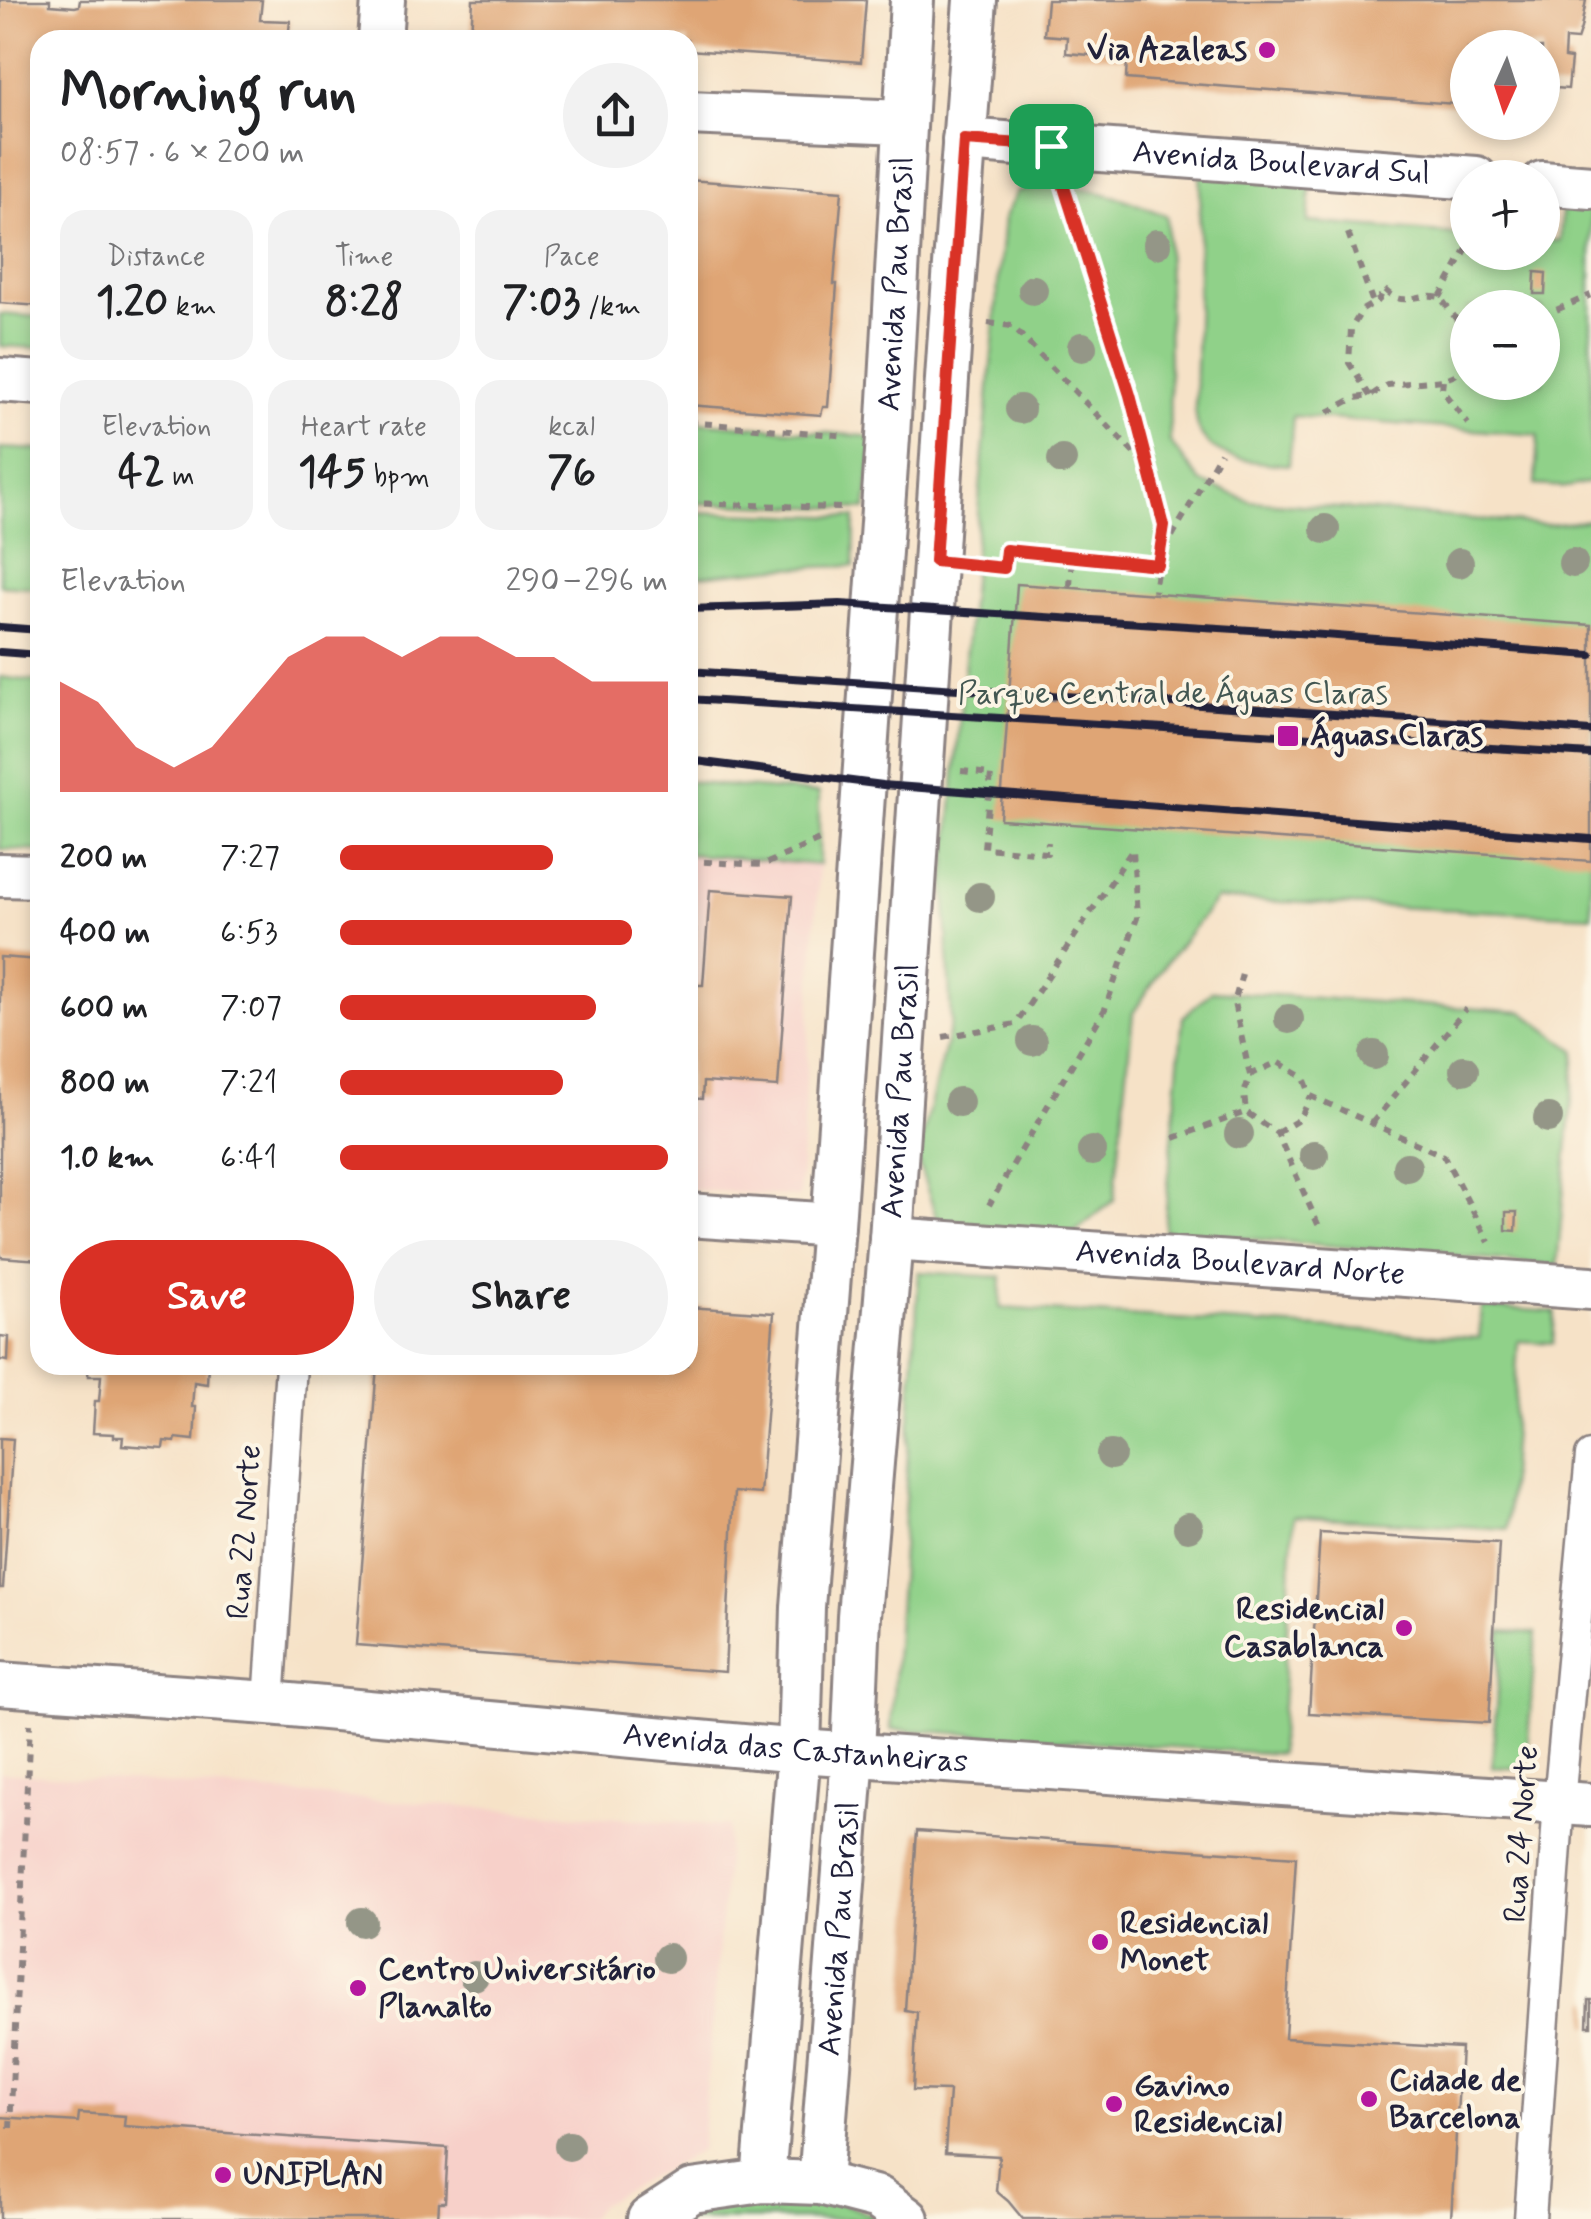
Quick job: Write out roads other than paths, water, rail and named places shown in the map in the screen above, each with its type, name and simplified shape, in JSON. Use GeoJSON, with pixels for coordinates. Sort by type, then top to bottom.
{"type":"FeatureCollection","features":[{"type":"Feature","properties":{"kind":"street"},"geometry":{"type":"LineString","coordinates":[[381,30],[383,0]]}},
{"type":"Feature","properties":{"kind":"street","name":"Avenida Pau Brasil"},"geometry":{"type":"LineString","coordinates":[[762,2181],[799,1751],[803,1607],[888,437],[912,0]]}},
{"type":"Feature","properties":{"kind":"street","name":"Avenida Pau Brasil"},"geometry":{"type":"LineString","coordinates":[[820,2184],[853,1754],[859,1616],[891,1239],[975,0]]}},
{"type":"Feature","properties":{"kind":"street"},"geometry":{"type":"LineString","coordinates":[[698,113],[903,122]]}},
{"type":"Feature","properties":{"kind":"street","name":"Avenida Boulevard Sul"},"geometry":{"type":"LineString","coordinates":[[964,140],[1450,176]]}},
{"type":"Feature","properties":{"kind":"street"},"geometry":{"type":"LineString","coordinates":[[1560,184],[1591,187]]}},
{"type":"Feature","properties":{"kind":"street"},"geometry":{"type":"LineString","coordinates":[[0,380],[30,382]]}},
{"type":"Feature","properties":{"kind":"street"},"geometry":{"type":"LineString","coordinates":[[0,874],[30,876]]}},
{"type":"Feature","properties":{"kind":"street"},"geometry":{"type":"LineString","coordinates":[[698,1216],[833,1225]]}},
{"type":"Feature","properties":{"kind":"street","name":"Avenida Boulevard Norte"},"geometry":{"type":"LineString","coordinates":[[891,1239],[1591,1288]]}},
{"type":"Feature","properties":{"kind":"street","name":"Rua 22 Norte"},"geometry":{"type":"LineString","coordinates":[[269,1703],[290,1375]]}},
{"type":"Feature","properties":{"kind":"street","name":"Rua 24 Norte"},"geometry":{"type":"LineString","coordinates":[[1530,2219],[1575,1804],[1591,1456]]}},
{"type":"Feature","properties":{"kind":"street","name":"Avenida das Castanheiras"},"geometry":{"type":"LineString","coordinates":[[16,1685],[269,1703],[799,1751],[1575,1804]]}},
{"type":"Feature","properties":{"kind":"street"},"geometry":{"type":"LineString","coordinates":[[648,2219],[692,2191],[762,2181],[820,2184],[878,2198],[907,2219]]}},
{"type":"Feature","properties":{"kind":"railway"},"geometry":{"type":"LineString","coordinates":[[698,609],[840,604],[1591,655]]}},
{"type":"Feature","properties":{"kind":"railway"},"geometry":{"type":"LineString","coordinates":[[0,627],[30,629]]}},
{"type":"Feature","properties":{"kind":"railway"},"geometry":{"type":"LineString","coordinates":[[0,652],[30,654]]}},
{"type":"Feature","properties":{"kind":"railway"},"geometry":{"type":"LineString","coordinates":[[698,672],[1591,731]]}},
{"type":"Feature","properties":{"kind":"railway"},"geometry":{"type":"LineString","coordinates":[[698,700],[1591,754]]}},
{"type":"Feature","properties":{"kind":"railway"},"geometry":{"type":"LineString","coordinates":[[698,761],[883,785],[1591,839]]}},
{"type":"Feature","properties":{"kind":"place","name":"Via Azaleas"},"geometry":{"type":"Point","coordinates":[1267,50]}},
{"type":"Feature","properties":{"kind":"place","name":"Águas Claras"},"geometry":{"type":"Point","coordinates":[1288,736]}},
{"type":"Feature","properties":{"kind":"place","name":"Residencial Casablanca"},"geometry":{"type":"Point","coordinates":[1404,1628]}},
{"type":"Feature","properties":{"kind":"place","name":"Residencial Monet"},"geometry":{"type":"Point","coordinates":[1100,1942]}},
{"type":"Feature","properties":{"kind":"place","name":"Centro Universitário Planalto"},"geometry":{"type":"Point","coordinates":[358,1988]}},
{"type":"Feature","properties":{"kind":"place","name":"Cidade de Barcelona"},"geometry":{"type":"Point","coordinates":[1369,2099]}},
{"type":"Feature","properties":{"kind":"place","name":"Gavino Residencial"},"geometry":{"type":"Point","coordinates":[1114,2104]}},
{"type":"Feature","properties":{"kind":"place","name":"UNIPLAN"},"geometry":{"type":"Point","coordinates":[223,2175]}},
{"type":"Feature","properties":{"kind":"park label","name":"Parque Central de Águas Claras"},"geometry":{"type":"Point","coordinates":[1173,694]}}]}
